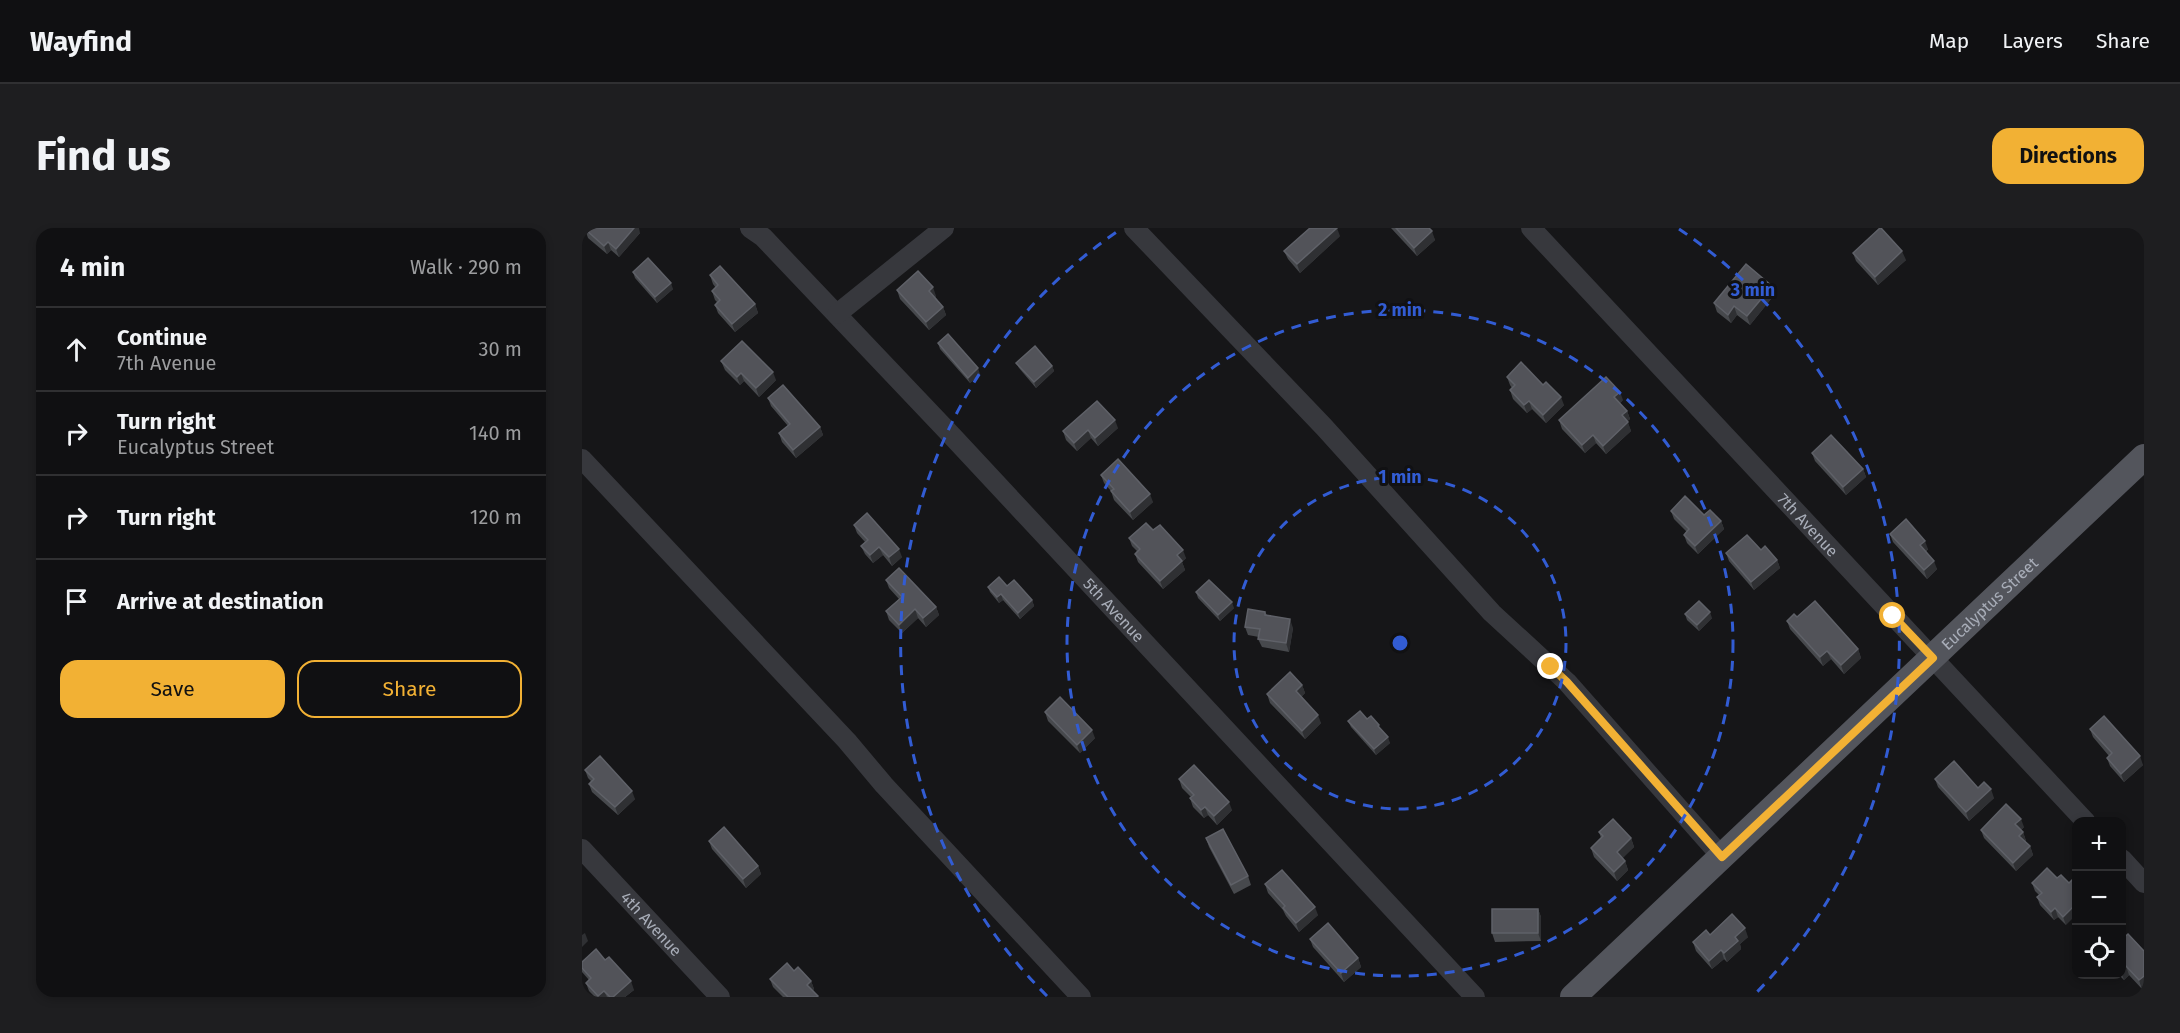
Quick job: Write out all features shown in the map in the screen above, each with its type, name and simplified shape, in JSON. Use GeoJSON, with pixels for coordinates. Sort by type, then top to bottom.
{"type":"FeatureCollection","features":[{"type":"Feature","properties":{"kind":"main road","name":"Eucalyptus Street"},"geometry":{"type":"LineString","coordinates":[[1573,997],[2144,457]]}},
{"type":"Feature","properties":{"kind":"street","name":"5th Avenue"},"geometry":{"type":"LineString","coordinates":[[750,228],[763,237],[837,314],[1475,997]]}},
{"type":"Feature","properties":{"kind":"street"},"geometry":{"type":"LineString","coordinates":[[837,314],[944,228]]}},
{"type":"Feature","properties":{"kind":"street"},"geometry":{"type":"LineString","coordinates":[[1134,228],[1324,427],[1492,613],[1567,682],[1722,857]]}},
{"type":"Feature","properties":{"kind":"street","name":"7th Avenue"},"geometry":{"type":"LineString","coordinates":[[1532,228],[2081,817]]}},
{"type":"Feature","properties":{"kind":"street"},"geometry":{"type":"LineString","coordinates":[[582,459],[847,741],[892,793],[1081,997]]}},
{"type":"Feature","properties":{"kind":"street","name":"4th Avenue"},"geometry":{"type":"LineString","coordinates":[[582,849],[720,997]]}},
{"type":"Feature","properties":{"kind":"street"},"geometry":{"type":"LineString","coordinates":[[2126,864],[2144,883]]}},
{"type":"Feature","properties":{"kind":"building"},"geometry":{"type":"Polygon","coordinates":[[[586,228],[634,228],[616,249],[608,242],[604,246],[586,228]]]}},
{"type":"Feature","properties":{"kind":"building"},"geometry":{"type":"Polygon","coordinates":[[[1310,228],[1337,228],[1297,264],[1284,251],[1310,228]]]}},
{"type":"Feature","properties":{"kind":"building"},"geometry":{"type":"Polygon","coordinates":[[[1396,228],[1429,228],[1432,231],[1414,248],[1396,228]]]}},
{"type":"Feature","properties":{"kind":"building"},"geometry":{"type":"Polygon","coordinates":[[[1880,228],[1902,251],[1875,277],[1853,253],[1880,228]]]}},
{"type":"Feature","properties":{"kind":"building"},"geometry":{"type":"Polygon","coordinates":[[[648,258],[671,283],[655,297],[633,272],[648,258]]]}},
{"type":"Feature","properties":{"kind":"building"},"geometry":{"type":"Polygon","coordinates":[[[1746,264],[1772,286],[1747,316],[1734,306],[1728,315],[1714,303],[1746,264]]]}},
{"type":"Feature","properties":{"kind":"building"},"geometry":{"type":"Polygon","coordinates":[[[720,266],[755,304],[732,324],[715,305],[720,300],[712,291],[718,285],[710,275],[720,266]]]}},
{"type":"Feature","properties":{"kind":"building"},"geometry":{"type":"Polygon","coordinates":[[[918,271],[933,287],[929,291],[943,307],[926,322],[897,290],[918,271]]]}},
{"type":"Feature","properties":{"kind":"building"},"geometry":{"type":"Polygon","coordinates":[[[948,334],[978,368],[968,378],[938,343],[948,334]]]}},
{"type":"Feature","properties":{"kind":"building"},"geometry":{"type":"Polygon","coordinates":[[[742,341],[773,372],[756,388],[741,373],[737,377],[721,361],[742,341]]]}},
{"type":"Feature","properties":{"kind":"building"},"geometry":{"type":"Polygon","coordinates":[[[1035,346],[1052,366],[1034,382],[1016,363],[1035,346]]]}},
{"type":"Feature","properties":{"kind":"building"},"geometry":{"type":"Polygon","coordinates":[[[1521,362],[1543,385],[1546,382],[1561,397],[1543,415],[1529,401],[1524,405],[1510,390],[1515,385],[1507,377],[1521,362]]]}},
{"type":"Feature","properties":{"kind":"building"},"geometry":{"type":"Polygon","coordinates":[[[1606,377],[1620,392],[1614,397],[1627,411],[1622,415],[1628,422],[1603,446],[1593,435],[1582,445],[1559,420],[1606,377]]]}},
{"type":"Feature","properties":{"kind":"building"},"geometry":{"type":"Polygon","coordinates":[[[783,385],[820,427],[793,450],[779,433],[790,424],[768,398],[783,385]]]}},
{"type":"Feature","properties":{"kind":"building"},"geometry":{"type":"Polygon","coordinates":[[[1097,401],[1115,420],[1095,438],[1088,430],[1074,443],[1063,431],[1097,401]]]}},
{"type":"Feature","properties":{"kind":"building"},"geometry":{"type":"Polygon","coordinates":[[[1831,435],[1863,469],[1843,487],[1812,453],[1831,435]]]}},
{"type":"Feature","properties":{"kind":"building"},"geometry":{"type":"Polygon","coordinates":[[[1118,459],[1150,494],[1130,512],[1111,491],[1114,489],[1101,475],[1118,459]]]}},
{"type":"Feature","properties":{"kind":"building"},"geometry":{"type":"Polygon","coordinates":[[[1685,496],[1704,515],[1710,510],[1721,521],[1695,546],[1684,535],[1689,529],[1671,511],[1685,496]]]}},
{"type":"Feature","properties":{"kind":"building"},"geometry":{"type":"Polygon","coordinates":[[[867,513],[899,549],[889,557],[879,547],[870,555],[861,546],[868,540],[854,525],[867,513]]]}},
{"type":"Feature","properties":{"kind":"building"},"geometry":{"type":"Polygon","coordinates":[[[1906,519],[1925,541],[1920,545],[1934,561],[1924,570],[1890,534],[1906,519]]]}},
{"type":"Feature","properties":{"kind":"building"},"geometry":{"type":"Polygon","coordinates":[[[1146,523],[1153,530],[1160,525],[1183,550],[1177,555],[1182,561],[1160,581],[1135,554],[1140,549],[1129,538],[1146,523]]]}},
{"type":"Feature","properties":{"kind":"building"},"geometry":{"type":"Polygon","coordinates":[[[1747,535],[1761,550],[1765,546],[1777,560],[1751,582],[1726,553],[1747,535]]]}},
{"type":"Feature","properties":{"kind":"building"},"geometry":{"type":"Polygon","coordinates":[[[899,568],[936,607],[923,618],[915,609],[899,625],[886,611],[902,597],[886,580],[899,568]]]}},
{"type":"Feature","properties":{"kind":"building"},"geometry":{"type":"Polygon","coordinates":[[[999,577],[1007,586],[1014,580],[1032,600],[1018,613],[1001,594],[997,597],[988,587],[999,577]]]}},
{"type":"Feature","properties":{"kind":"building"},"geometry":{"type":"Polygon","coordinates":[[[1209,580],[1232,602],[1218,615],[1196,592],[1209,580]]]}},
{"type":"Feature","properties":{"kind":"building"},"geometry":{"type":"Polygon","coordinates":[[[1699,601],[1710,612],[1697,625],[1685,614],[1699,601]]]}},
{"type":"Feature","properties":{"kind":"building"},"geometry":{"type":"Polygon","coordinates":[[[1815,601],[1858,649],[1841,665],[1827,651],[1820,657],[1787,621],[1794,614],[1797,617],[1815,601]]]}},
{"type":"Feature","properties":{"kind":"building"},"geometry":{"type":"Polygon","coordinates":[[[1248,609],[1265,612],[1265,615],[1290,619],[1286,643],[1258,639],[1260,629],[1245,627],[1248,609]]]}},
{"type":"Feature","properties":{"kind":"building"},"geometry":{"type":"Polygon","coordinates":[[[1290,672],[1302,685],[1296,691],[1318,715],[1302,731],[1267,694],[1290,672]]]}},
{"type":"Feature","properties":{"kind":"building"},"geometry":{"type":"Polygon","coordinates":[[[1060,697],[1092,730],[1077,745],[1045,712],[1060,697]]]}},
{"type":"Feature","properties":{"kind":"building"},"geometry":{"type":"Polygon","coordinates":[[[1360,711],[1367,719],[1371,716],[1388,737],[1374,749],[1348,721],[1360,711]]]}},
{"type":"Feature","properties":{"kind":"building"},"geometry":{"type":"Polygon","coordinates":[[[2104,716],[2140,756],[2121,774],[2107,758],[2112,753],[2090,729],[2104,716]]]}},
{"type":"Feature","properties":{"kind":"building"},"geometry":{"type":"Polygon","coordinates":[[[600,756],[632,791],[615,807],[589,784],[594,779],[585,770],[600,756]]]}},
{"type":"Feature","properties":{"kind":"building"},"geometry":{"type":"Polygon","coordinates":[[[1954,761],[1978,788],[1984,782],[1991,789],[1966,812],[1935,779],[1954,761]]]}},
{"type":"Feature","properties":{"kind":"building"},"geometry":{"type":"Polygon","coordinates":[[[1194,765],[1229,802],[1214,816],[1205,807],[1201,810],[1190,798],[1194,795],[1179,779],[1194,765]]]}},
{"type":"Feature","properties":{"kind":"building"},"geometry":{"type":"Polygon","coordinates":[[[2006,804],[2021,819],[2015,824],[2023,832],[2019,836],[2030,846],[2013,863],[1981,830],[2006,804]]]}},
{"type":"Feature","properties":{"kind":"building"},"geometry":{"type":"Polygon","coordinates":[[[1613,819],[1631,838],[1617,852],[1625,861],[1614,872],[1591,848],[1603,836],[1599,832],[1613,819]]]}},
{"type":"Feature","properties":{"kind":"building"},"geometry":{"type":"Polygon","coordinates":[[[724,827],[758,866],[743,879],[709,841],[724,827]]]}},
{"type":"Feature","properties":{"kind":"building"},"geometry":{"type":"Polygon","coordinates":[[[1223,829],[1248,876],[1231,885],[1206,838],[1223,829]]]}},
{"type":"Feature","properties":{"kind":"building"},"geometry":{"type":"Polygon","coordinates":[[[2047,868],[2057,878],[2061,875],[2069,883],[2072,880],[2072,908],[2063,917],[2055,908],[2051,912],[2037,897],[2042,893],[2032,883],[2047,868]]]}},
{"type":"Feature","properties":{"kind":"building"},"geometry":{"type":"Polygon","coordinates":[[[1282,870],[1315,907],[1296,923],[1283,908],[1285,906],[1265,884],[1282,870]]]}},
{"type":"Feature","properties":{"kind":"building"},"geometry":{"type":"Polygon","coordinates":[[[1492,909],[1538,909],[1538,933],[1492,933],[1492,909]]]}},
{"type":"Feature","properties":{"kind":"building"},"geometry":{"type":"Polygon","coordinates":[[[1732,914],[1745,928],[1735,937],[1738,941],[1724,953],[1721,950],[1709,961],[1693,942],[1706,930],[1710,935],[1732,914]]]}},
{"type":"Feature","properties":{"kind":"building"},"geometry":{"type":"Polygon","coordinates":[[[1328,923],[1358,958],[1341,973],[1310,939],[1328,923]]]}},
{"type":"Feature","properties":{"kind":"building"},"geometry":{"type":"Polygon","coordinates":[[[2128,934],[2144,951],[2144,976],[2139,980],[2126,966],[2126,936],[2128,934]]]}},
{"type":"Feature","properties":{"kind":"building"},"geometry":{"type":"Polygon","coordinates":[[[596,949],[605,960],[609,957],[631,981],[613,997],[604,991],[598,996],[586,983],[591,978],[582,968],[582,962],[596,949]]]}},
{"type":"Feature","properties":{"kind":"building"},"geometry":{"type":"Polygon","coordinates":[[[787,963],[794,971],[798,967],[811,981],[807,985],[818,996],[788,997],[770,979],[787,963]]]}},
{"type":"Feature","properties":{"kind":"route"},"geometry":{"type":"LineString","coordinates":[[1551,667],[1567,682],[1722,857],[1933,658],[1893,616]]}}]}
